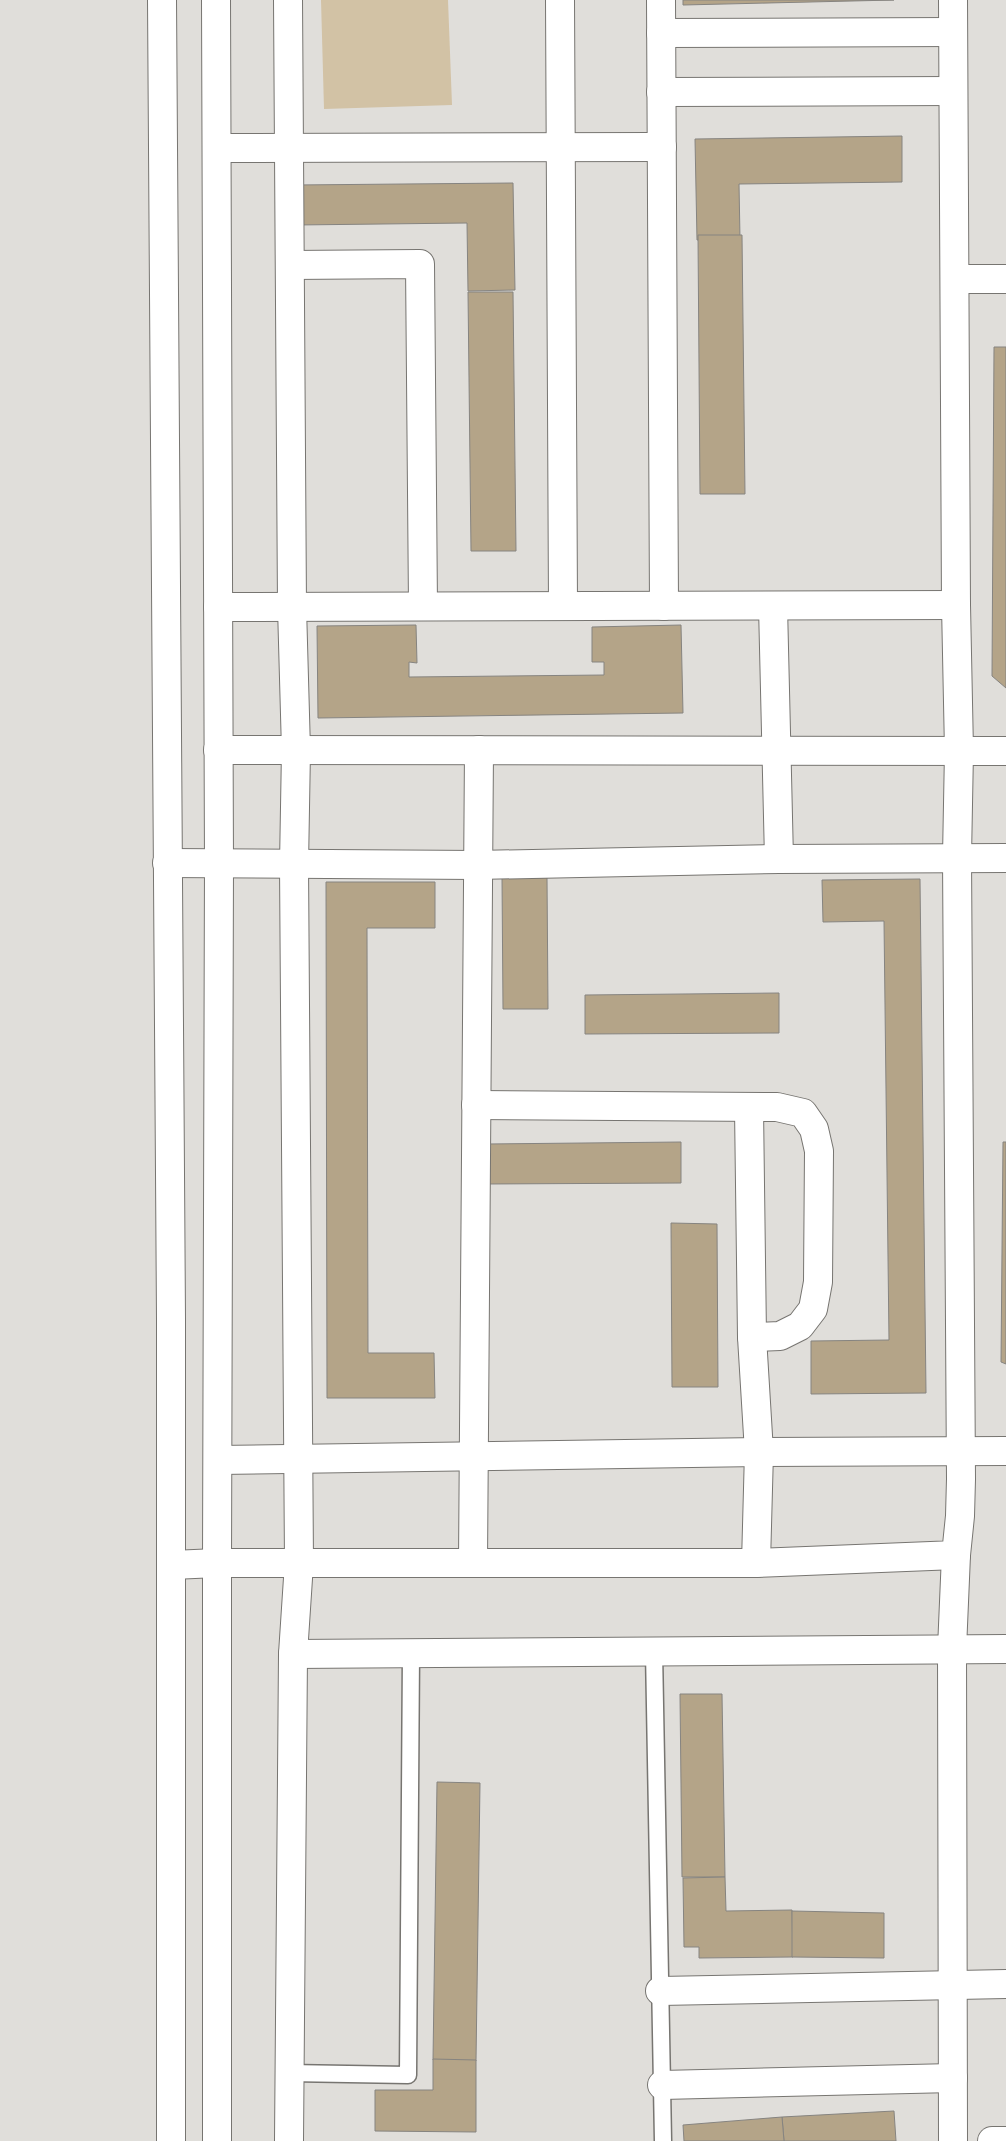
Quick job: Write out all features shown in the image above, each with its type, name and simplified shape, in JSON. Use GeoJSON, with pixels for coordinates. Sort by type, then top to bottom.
{"type":"FeatureCollection","features":[{"type":"Feature","properties":{"kind":"street"},"geometry":{"type":"LineString","coordinates":[[162,0],[172,1565],[170,2141]]}},
{"type":"Feature","properties":{"kind":"street"},"geometry":{"type":"LineString","coordinates":[[216,0],[219,864],[217,2141]]}},
{"type":"Feature","properties":{"kind":"street"},"geometry":{"type":"LineString","coordinates":[[288,0],[292,607],[296,750],[294,864],[299,1563],[292,1654],[289,2141]]}},
{"type":"Feature","properties":{"kind":"street"},"geometry":{"type":"LineString","coordinates":[[560,0],[563,606]]}},
{"type":"Feature","properties":{"kind":"street"},"geometry":{"type":"LineString","coordinates":[[661,0],[664,606]]}},
{"type":"Feature","properties":{"kind":"street"},"geometry":{"type":"LineString","coordinates":[[953,0],[956,605],[959,750],[957,857],[960,1451],[960,1516],[956,1555],[952,1649],[953,2141]]}},
{"type":"Feature","properties":{"kind":"street"},"geometry":{"type":"LineString","coordinates":[[661,33],[953,32]]}},
{"type":"Feature","properties":{"kind":"street"},"geometry":{"type":"LineString","coordinates":[[661,92],[953,91]]}},
{"type":"Feature","properties":{"kind":"street"},"geometry":{"type":"LineString","coordinates":[[217,148],[662,147]]}},
{"type":"Feature","properties":{"kind":"street"},"geometry":{"type":"LineString","coordinates":[[290,265],[420,264],[423,606]]}},
{"type":"Feature","properties":{"kind":"street"},"geometry":{"type":"LineString","coordinates":[[954,279],[1006,279]]}},
{"type":"Feature","properties":{"kind":"street"},"geometry":{"type":"LineString","coordinates":[[218,607],[956,605]]}},
{"type":"Feature","properties":{"kind":"street"},"geometry":{"type":"LineString","coordinates":[[773,606],[778,750],[779,859]]}},
{"type":"Feature","properties":{"kind":"street"},"geometry":{"type":"LineString","coordinates":[[218,750],[1006,751]]}},
{"type":"Feature","properties":{"kind":"street"},"geometry":{"type":"LineString","coordinates":[[473,1563],[479,750]]}},
{"type":"Feature","properties":{"kind":"street"},"geometry":{"type":"LineString","coordinates":[[167,863],[477,865],[779,859],[1006,858]]}},
{"type":"Feature","properties":{"kind":"street"},"geometry":{"type":"LineString","coordinates":[[476,1105],[777,1107],[803,1112],[814,1129],[818,1151],[818,1282],[813,1309],[800,1326],[780,1336],[752,1336]]}},
{"type":"Feature","properties":{"kind":"street"},"geometry":{"type":"LineString","coordinates":[[749,1108],[752,1336],[759,1452],[756,1563]]}},
{"type":"Feature","properties":{"kind":"street"},"geometry":{"type":"LineString","coordinates":[[218,1460],[759,1452],[1006,1451]]}},
{"type":"Feature","properties":{"kind":"street"},"geometry":{"type":"LineString","coordinates":[[172,1565],[217,1563],[756,1563],[956,1555]]}},
{"type":"Feature","properties":{"kind":"street"},"geometry":{"type":"LineString","coordinates":[[292,1654],[1006,1649]]}},
{"type":"Feature","properties":{"kind":"street"},"geometry":{"type":"LineString","coordinates":[[660,1991],[1006,1984]]}},
{"type":"Feature","properties":{"kind":"street"},"geometry":{"type":"LineString","coordinates":[[662,2085],[953,2078]]}},
{"type":"Feature","properties":{"kind":"street"},"geometry":{"type":"LineString","coordinates":[[992,2141],[1006,2141]]}},
{"type":"Feature","properties":{"kind":"lane"},"geometry":{"type":"LineString","coordinates":[[654,1651],[663,2141]]}},
{"type":"Feature","properties":{"kind":"lane"},"geometry":{"type":"LineString","coordinates":[[288,2073],[408,2075],[411,1653]]}},
{"type":"Feature","properties":{"kind":"shaded area"},"geometry":{"type":"Polygon","coordinates":[[[321,0],[448,0],[452,105],[324,109],[321,0]]]}},
{"type":"Feature","properties":{"kind":"building"},"geometry":{"type":"Polygon","coordinates":[[[683,0],[894,0],[683,5],[683,0]]]}},
{"type":"Feature","properties":{"kind":"building"},"geometry":{"type":"Polygon","coordinates":[[[902,136],[902,182],[739,184],[740,239],[697,240],[695,139],[902,136]]]}},
{"type":"Feature","properties":{"kind":"building"},"geometry":{"type":"Polygon","coordinates":[[[513,183],[515,290],[468,291],[467,223],[296,225],[295,185],[513,183]]]}},
{"type":"Feature","properties":{"kind":"building"},"geometry":{"type":"Polygon","coordinates":[[[698,235],[742,235],[745,494],[700,494],[698,235]]]}},
{"type":"Feature","properties":{"kind":"building"},"geometry":{"type":"Polygon","coordinates":[[[468,292],[513,292],[516,551],[471,551],[468,292]]]}},
{"type":"Feature","properties":{"kind":"building"},"geometry":{"type":"Polygon","coordinates":[[[994,347],[1006,347],[1006,688],[992,676],[994,347]]]}},
{"type":"Feature","properties":{"kind":"building"},"geometry":{"type":"Polygon","coordinates":[[[416,625],[417,663],[409,662],[409,677],[604,675],[604,662],[592,662],[592,627],[681,625],[683,713],[318,718],[317,626],[416,625]]]}},
{"type":"Feature","properties":{"kind":"building"},"geometry":{"type":"Polygon","coordinates":[[[502,877],[547,877],[548,1009],[503,1009],[502,877]]]}},
{"type":"Feature","properties":{"kind":"building"},"geometry":{"type":"Polygon","coordinates":[[[920,879],[926,1393],[811,1394],[811,1341],[889,1340],[884,921],[823,922],[822,880],[920,879]]]}},
{"type":"Feature","properties":{"kind":"building"},"geometry":{"type":"Polygon","coordinates":[[[326,882],[435,882],[435,928],[367,928],[368,1353],[434,1353],[435,1398],[327,1398],[326,882]]]}},
{"type":"Feature","properties":{"kind":"building"},"geometry":{"type":"Polygon","coordinates":[[[779,993],[779,1033],[585,1034],[585,995],[779,993]]]}},
{"type":"Feature","properties":{"kind":"building"},"geometry":{"type":"Polygon","coordinates":[[[681,1142],[681,1183],[487,1184],[487,1144],[681,1142]]]}},
{"type":"Feature","properties":{"kind":"building"},"geometry":{"type":"Polygon","coordinates":[[[1003,1142],[1006,1142],[1006,1364],[1001,1362],[1003,1142]]]}},
{"type":"Feature","properties":{"kind":"building"},"geometry":{"type":"Polygon","coordinates":[[[671,1223],[717,1224],[718,1387],[672,1387],[671,1223]]]}},
{"type":"Feature","properties":{"kind":"building"},"geometry":{"type":"Polygon","coordinates":[[[680,1694],[722,1694],[725,1877],[682,1877],[680,1694]]]}},
{"type":"Feature","properties":{"kind":"building"},"geometry":{"type":"Polygon","coordinates":[[[437,1782],[480,1783],[476,2061],[433,2060],[437,1782]]]}},
{"type":"Feature","properties":{"kind":"building"},"geometry":{"type":"Polygon","coordinates":[[[725,1877],[726,1911],[792,1910],[793,1957],[699,1958],[699,1947],[684,1947],[683,1878],[725,1877]]]}},
{"type":"Feature","properties":{"kind":"building"},"geometry":{"type":"Polygon","coordinates":[[[792,1911],[884,1913],[884,1958],[792,1957],[792,1911]]]}},
{"type":"Feature","properties":{"kind":"building"},"geometry":{"type":"Polygon","coordinates":[[[433,2059],[476,2060],[476,2132],[375,2131],[375,2090],[433,2090],[433,2059]]]}},
{"type":"Feature","properties":{"kind":"building"},"geometry":{"type":"Polygon","coordinates":[[[894,2111],[896,2141],[784,2141],[782,2117],[894,2111]]]}},
{"type":"Feature","properties":{"kind":"building"},"geometry":{"type":"Polygon","coordinates":[[[782,2117],[784,2141],[684,2141],[683,2125],[782,2117]]]}}]}
